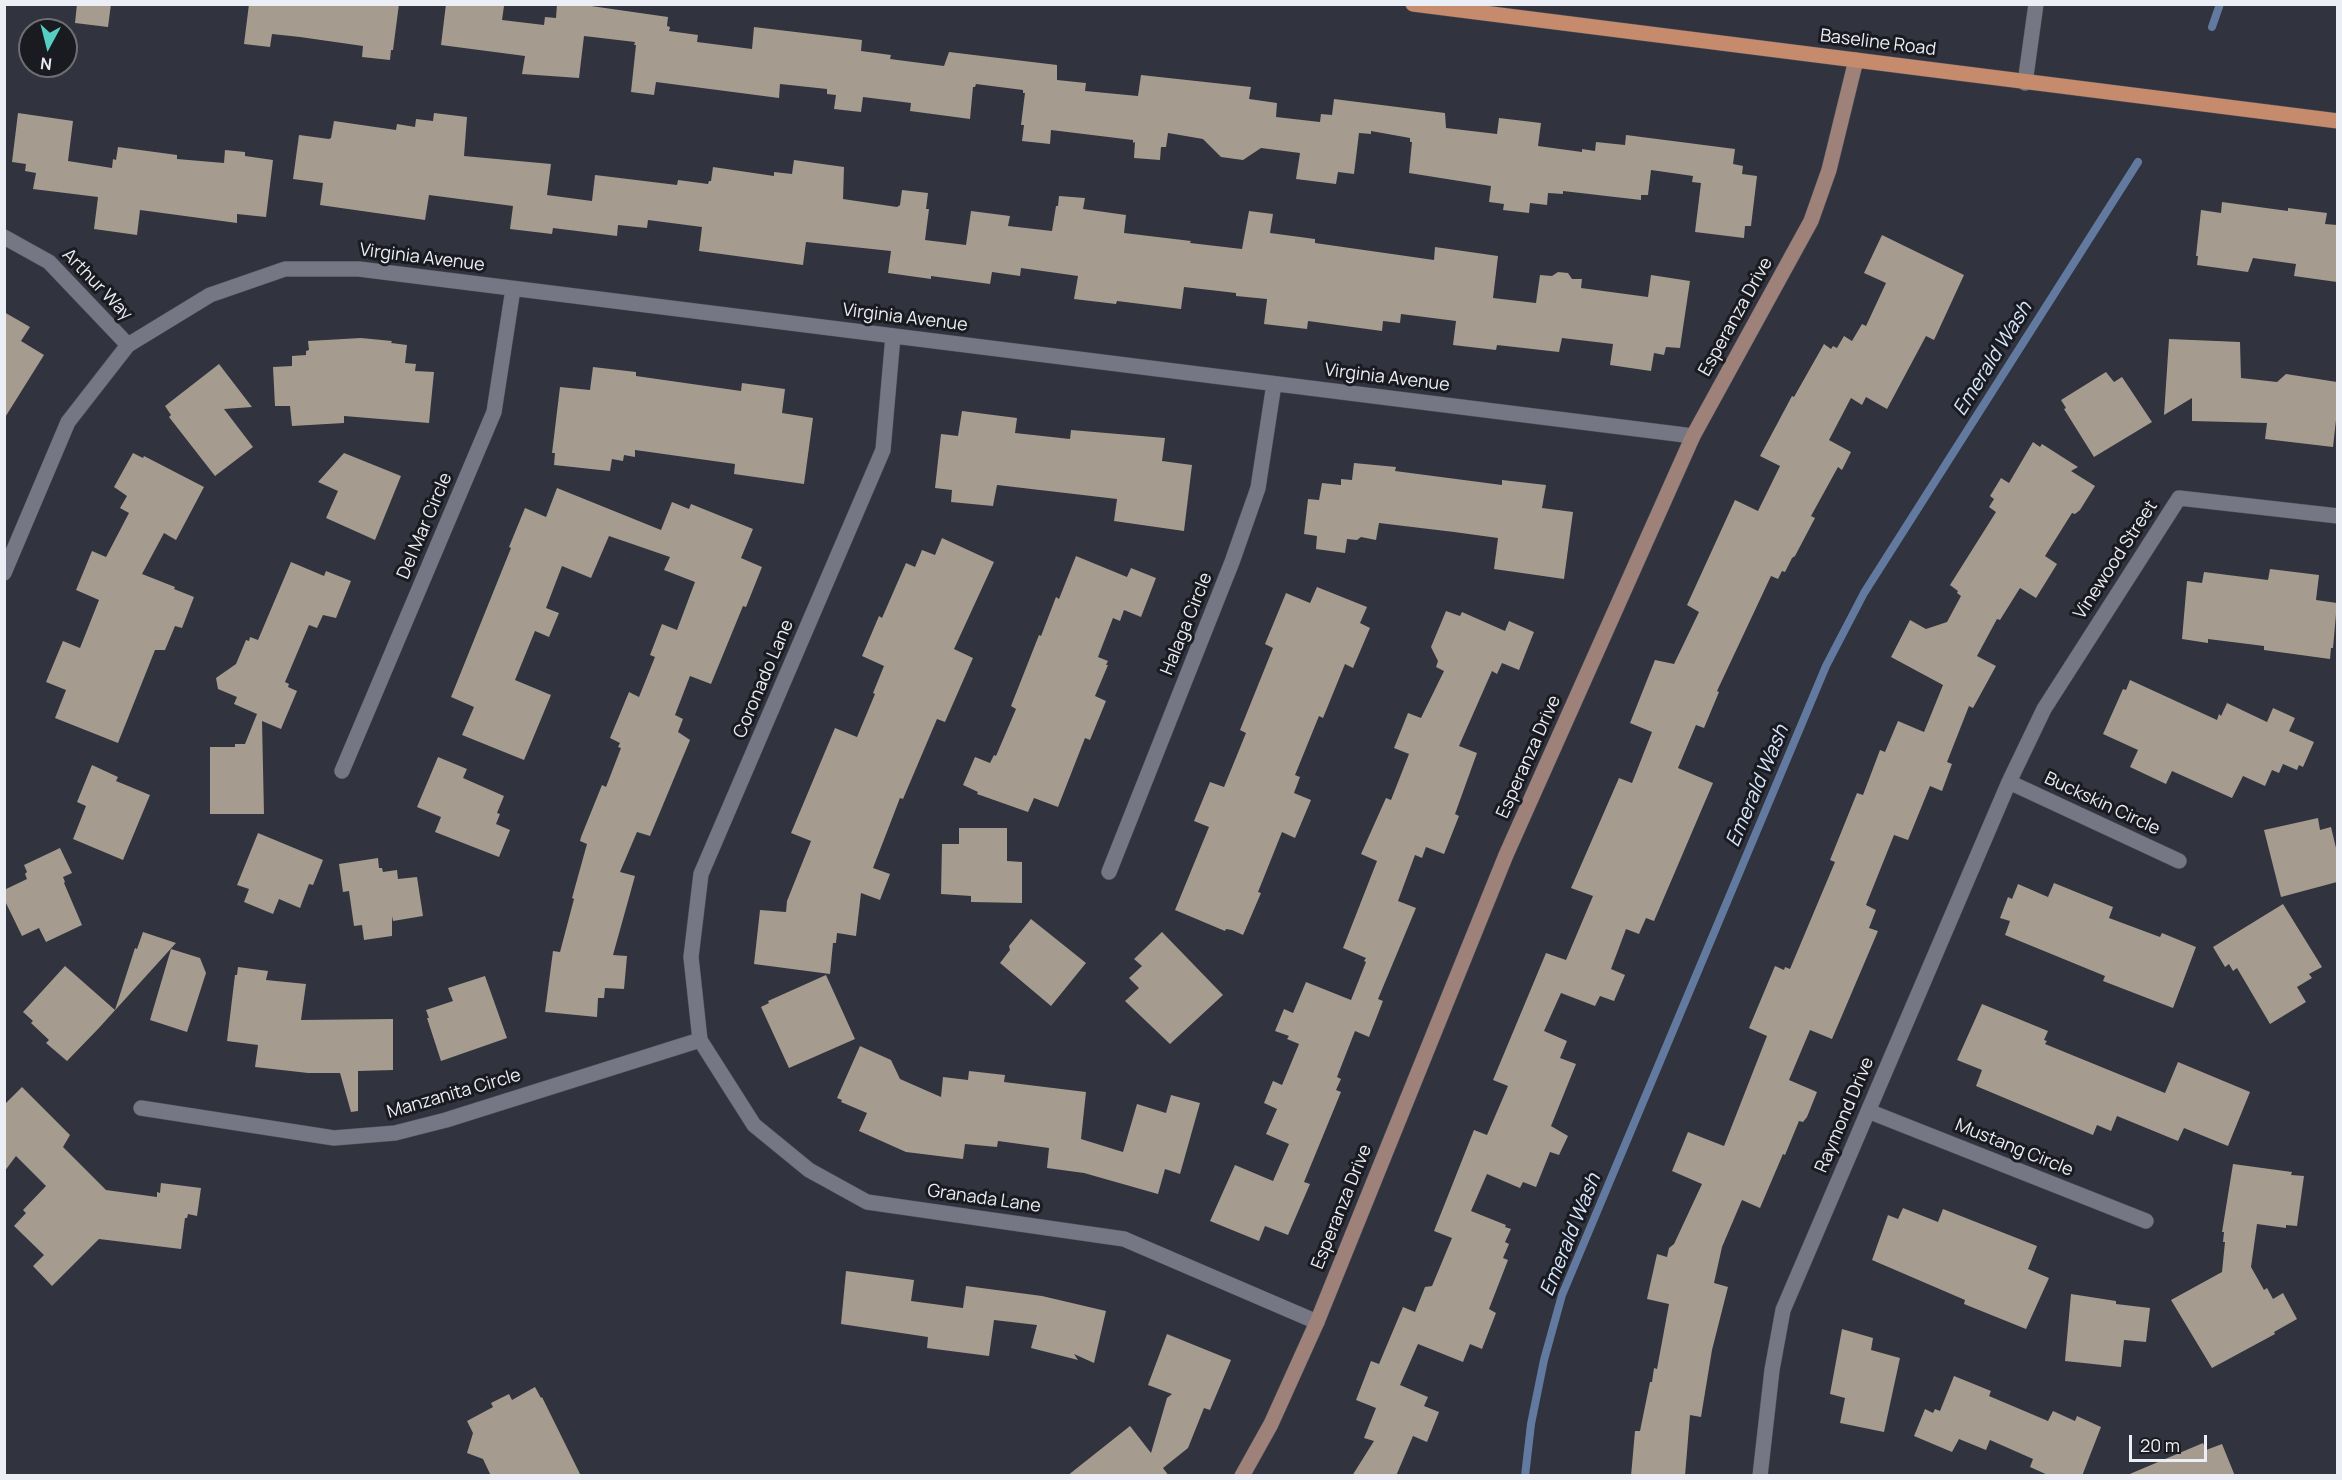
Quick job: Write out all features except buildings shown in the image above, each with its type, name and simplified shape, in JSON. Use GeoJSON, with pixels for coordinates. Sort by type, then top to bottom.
{"type":"FeatureCollection","features":[{"type":"Feature","properties":{"kind":"main road","name":"Baseline Road"},"geometry":{"type":"LineString","coordinates":[[1413,4],[2337,121]]}},
{"type":"Feature","properties":{"kind":"main road","name":"Esperanza Drive"},"geometry":{"type":"LineString","coordinates":[[1242,1476],[1271,1424],[1317,1322],[1506,855],[1693,436],[1811,221],[1829,170],[1856,60]]}},
{"type":"Feature","properties":{"kind":"street"},"geometry":{"type":"LineString","coordinates":[[2025,82],[2036,4]]}},
{"type":"Feature","properties":{"kind":"street","name":"Arthur Way"},"geometry":{"type":"LineString","coordinates":[[4,237],[49,262],[128,345]]}},
{"type":"Feature","properties":{"kind":"street","name":"Virginia Avenue"},"geometry":{"type":"LineString","coordinates":[[128,345],[210,295],[285,269],[359,269],[1693,436]]}},
{"type":"Feature","properties":{"kind":"street","name":"Del Mar Circle"},"geometry":{"type":"LineString","coordinates":[[342,771],[494,412],[513,289]]}},
{"type":"Feature","properties":{"kind":"street","name":"Coronado Lane"},"geometry":{"type":"LineString","coordinates":[[700,1040],[691,957],[701,874],[883,450],[893,336]]}},
{"type":"Feature","properties":{"kind":"street"},"geometry":{"type":"LineString","coordinates":[[4,573],[68,422],[128,345]]}},
{"type":"Feature","properties":{"kind":"street","name":"Halaga Circle"},"geometry":{"type":"LineString","coordinates":[[1109,872],[1232,562],[1258,488],[1274,384]]}},
{"type":"Feature","properties":{"kind":"street","name":"Vinewood Street"},"geometry":{"type":"LineString","coordinates":[[2009,782],[2044,709],[2179,498],[2337,516]]}},
{"type":"Feature","properties":{"kind":"street","name":"Buckskin Circle"},"geometry":{"type":"LineString","coordinates":[[2009,782],[2179,861]]}},
{"type":"Feature","properties":{"kind":"street","name":"Raymond Drive"},"geometry":{"type":"LineString","coordinates":[[1760,1476],[1772,1370],[1783,1310],[2009,782]]}},
{"type":"Feature","properties":{"kind":"street","name":"Manzanita Circle"},"geometry":{"type":"LineString","coordinates":[[141,1108],[334,1138],[395,1133],[446,1120],[700,1040]]}},
{"type":"Feature","properties":{"kind":"street","name":"Granada Lane"},"geometry":{"type":"LineString","coordinates":[[700,1040],[754,1125],[809,1170],[867,1202],[1124,1239],[1317,1322]]}},
{"type":"Feature","properties":{"kind":"street","name":"Mustang Circle"},"geometry":{"type":"LineString","coordinates":[[1868,1111],[2146,1221]]}},
{"type":"Feature","properties":{"kind":"waterway","name":"Emerald Wash"},"geometry":{"type":"LineString","coordinates":[[2212,27],[2220,4]]}},
{"type":"Feature","properties":{"kind":"waterway","name":"Emerald Wash"},"geometry":{"type":"LineString","coordinates":[[1525,1476],[1531,1424],[1544,1360],[1562,1295],[1826,666],[1864,593],[2138,162]]}}]}
